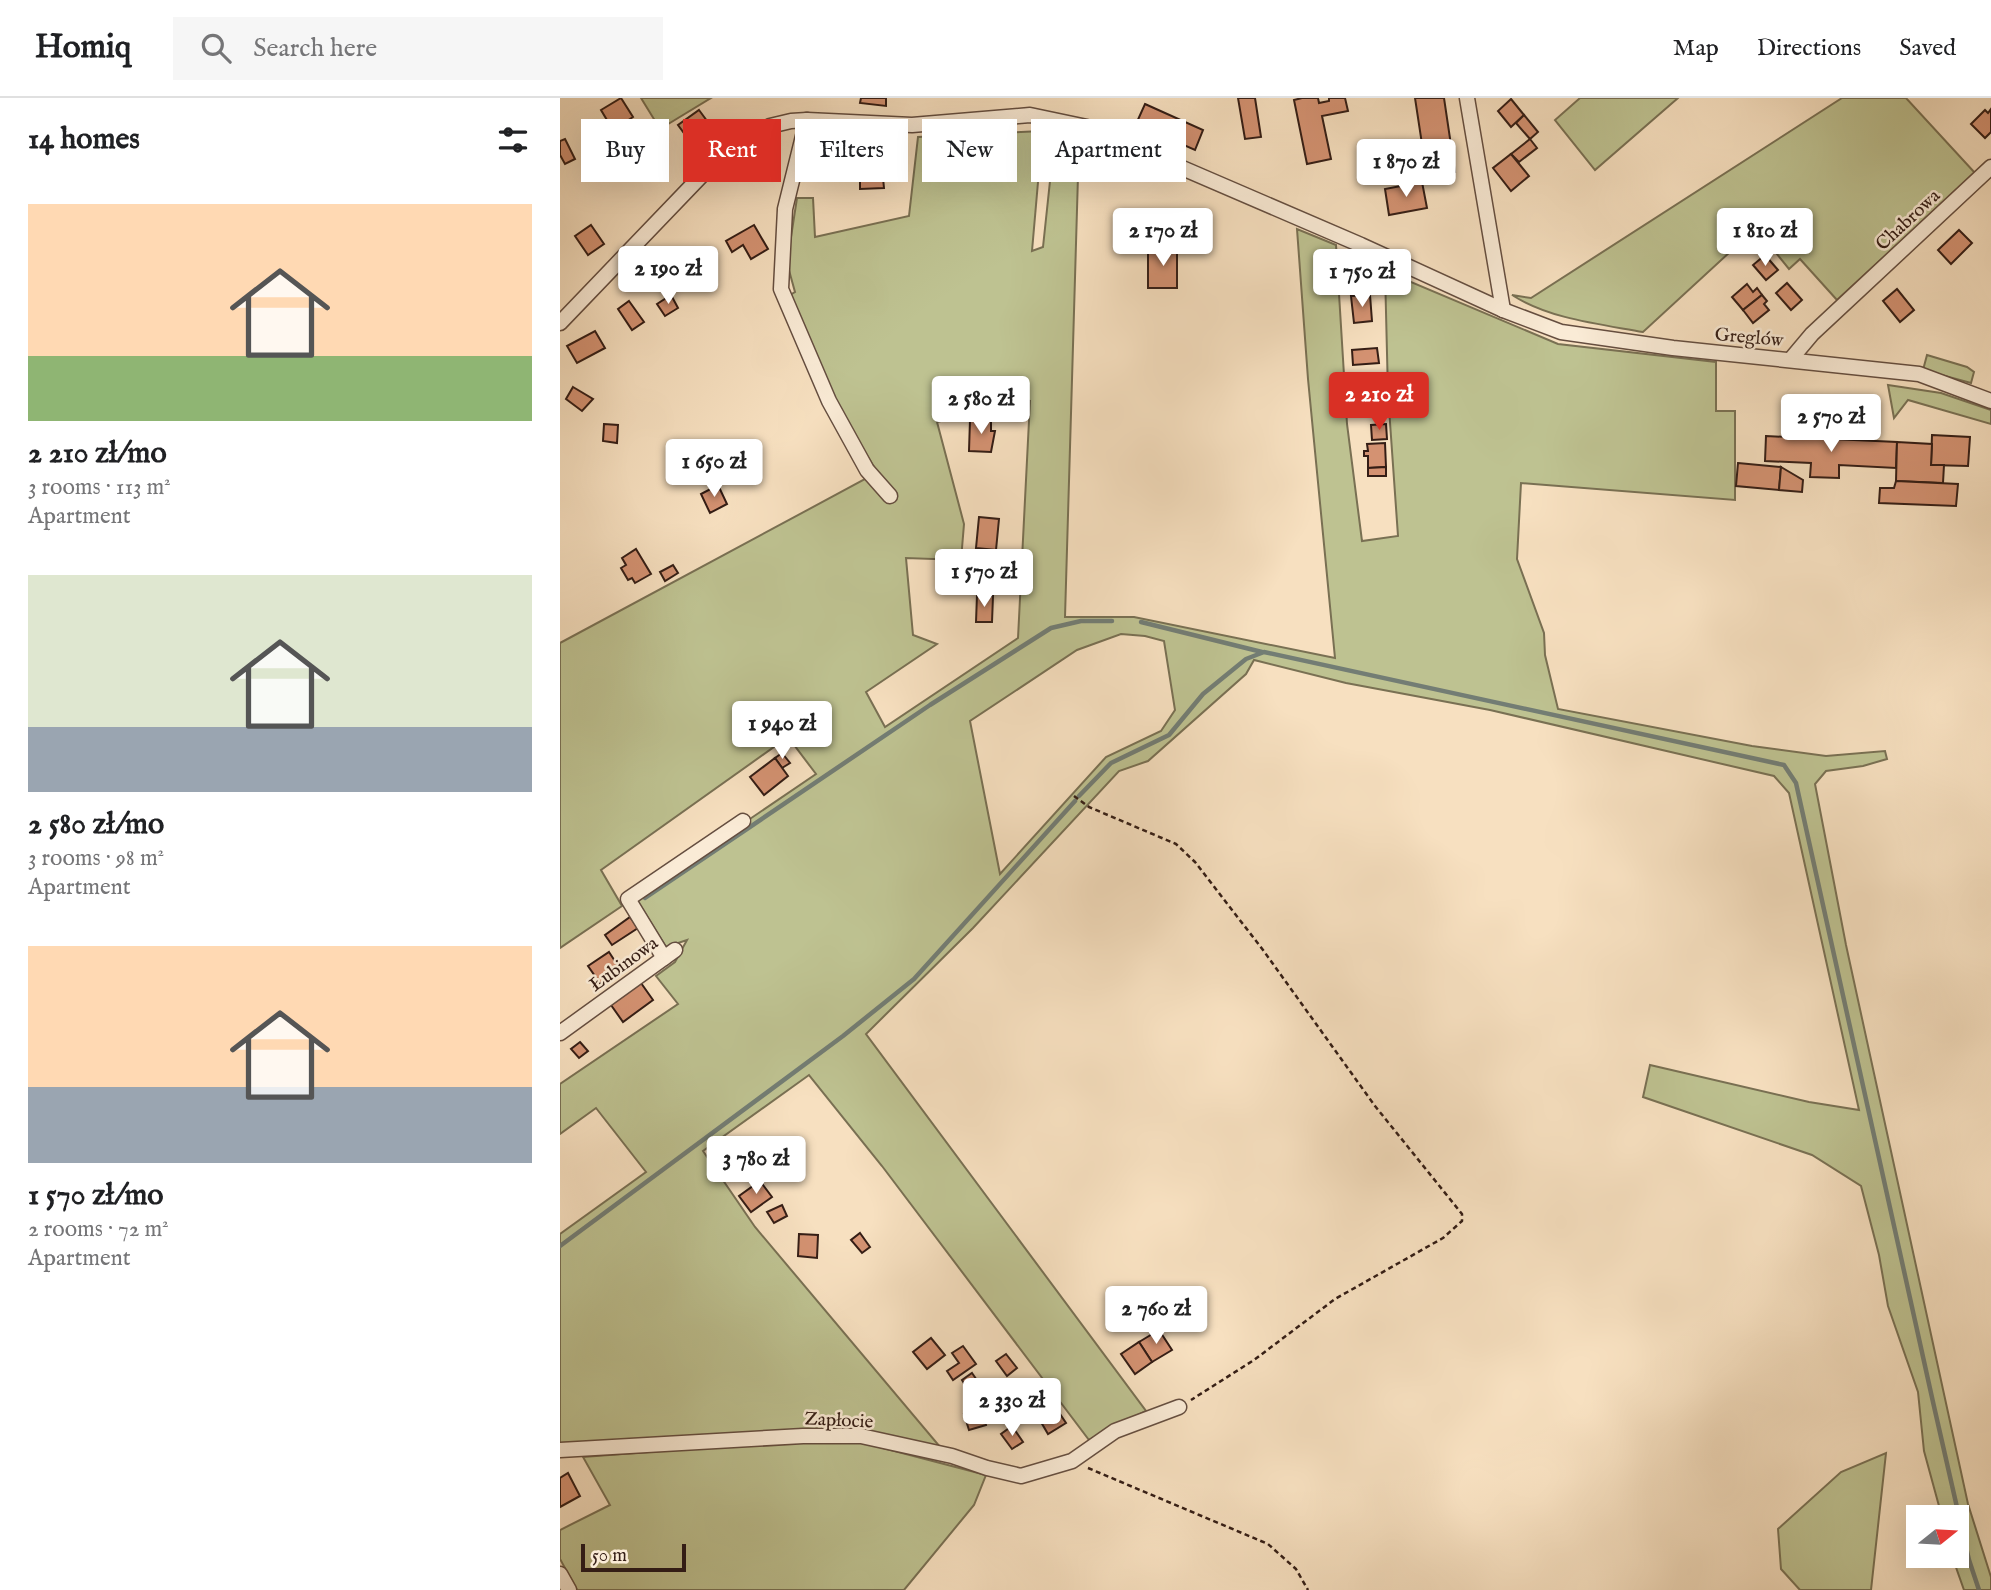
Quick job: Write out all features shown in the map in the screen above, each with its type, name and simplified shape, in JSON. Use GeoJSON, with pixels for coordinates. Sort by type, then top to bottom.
{"type":"FeatureCollection","features":[{"type":"Feature","properties":{"kind":"street"},"geometry":{"type":"LineString","coordinates":[[1468,98],[1503,310]]}},
{"type":"Feature","properties":{"kind":"street","name":"Greglów"},"geometry":{"type":"LineString","coordinates":[[908,125],[1030,115],[1087,127],[1361,245],[1503,310],[1561,332],[1673,348],[1919,374],[1991,401]]}},
{"type":"Feature","properties":{"kind":"street","name":"Greglów"},"geometry":{"type":"LineString","coordinates":[[560,323],[727,149],[770,126],[795,121]]}},
{"type":"Feature","properties":{"kind":"street","name":"Chabrowa"},"geometry":{"type":"LineString","coordinates":[[1791,359],[1812,334],[1991,167]]}},
{"type":"Feature","properties":{"kind":"street"},"geometry":{"type":"LineString","coordinates":[[795,169],[785,209],[781,289],[829,401],[867,470],[890,496]]}},
{"type":"Feature","properties":{"kind":"street","name":"Łubinowa"},"geometry":{"type":"LineString","coordinates":[[560,1033],[669,954],[628,899],[743,821]]}},
{"type":"Feature","properties":{"kind":"street","name":"Zapłocie"},"geometry":{"type":"LineString","coordinates":[[560,1450],[803,1436],[861,1436],[952,1456],[1021,1476],[1072,1461],[1115,1431],[1180,1407]]}},
{"type":"Feature","properties":{"kind":"street"},"geometry":{"type":"LineString","coordinates":[[560,1574],[569,1590]]}},
{"type":"Feature","properties":{"kind":"path"},"geometry":{"type":"LineString","coordinates":[[1074,796],[1089,807],[1176,844],[1195,862],[1263,950],[1375,1106],[1462,1214],[1462,1221],[1443,1238],[1335,1299],[1254,1360],[1180,1407]]}},
{"type":"Feature","properties":{"kind":"path"},"geometry":{"type":"LineString","coordinates":[[1072,1461],[1268,1544],[1296,1569],[1308,1590]]}},
{"type":"Feature","properties":{"kind":"green space"},"geometry":{"type":"Polygon","coordinates":[[[641,98],[711,98],[669,124],[669,119],[654,119],[641,98]]]}},
{"type":"Feature","properties":{"kind":"green space"},"geometry":{"type":"Polygon","coordinates":[[[1580,98],[1678,98],[1595,170],[1555,120],[1580,98]]]}},
{"type":"Feature","properties":{"kind":"green space"},"geometry":{"type":"Polygon","coordinates":[[[1842,98],[1906,98],[1975,173],[1837,300],[1800,259],[1789,269],[1756,228],[1643,332],[1559,315],[1512,295],[1531,298],[1842,98]]]}},
{"type":"Feature","properties":{"kind":"green space"},"geometry":{"type":"Polygon","coordinates":[[[1031,131],[1031,182],[1038,182],[1032,251],[1043,247],[1050,182],[1078,182],[1065,617],[1134,617],[1335,658],[1308,379],[1297,229],[1336,245],[1347,424],[1362,541],[1398,536],[1388,394],[1385,271],[1558,344],[1716,362],[1716,411],[1735,411],[1735,500],[1521,483],[1517,559],[1544,633],[1545,655],[1558,709],[1752,746],[1826,756],[1885,751],[1887,759],[1863,766],[1826,771],[1815,784],[1846,945],[1968,1505],[1939,1505],[1924,1451],[1918,1392],[1888,1306],[1879,1255],[1861,1186],[1812,1155],[1643,1097],[1650,1065],[1809,1102],[1859,1110],[1789,793],[1774,776],[1490,710],[1346,683],[1254,660],[1246,674],[1148,761],[1119,771],[973,928],[866,1034],[1146,1411],[1089,1440],[882,1166],[809,1075],[703,1151],[755,1227],[941,1448],[848,1431],[560,1443],[560,1234],[646,1172],[596,1108],[560,1134],[560,1084],[678,1004],[656,976],[675,962],[687,940],[666,947],[635,897],[816,774],[788,737],[601,870],[622,906],[560,948],[560,643],[867,478],[876,470],[836,405],[790,295],[795,292],[787,263],[797,198],[813,198],[815,237],[909,216],[918,137],[922,137],[922,182],[1017,182],[1017,132],[1031,131]],[[1021,400],[937,422],[964,524],[961,560],[906,558],[913,635],[937,644],[866,692],[885,727],[1018,638],[1030,401],[1021,400]],[[1121,634],[1077,650],[970,721],[1000,874],[1106,757],[1161,731],[1175,710],[1164,641],[1121,634]]]}},
{"type":"Feature","properties":{"kind":"green space"},"geometry":{"type":"Polygon","coordinates":[[[1927,355],[1967,367],[1974,372],[1971,383],[1923,370],[1927,355]]]}},
{"type":"Feature","properties":{"kind":"green space"},"geometry":{"type":"Polygon","coordinates":[[[1888,385],[1941,393],[1991,410],[1991,424],[1908,400],[1894,418],[1888,385]]]}},
{"type":"Feature","properties":{"kind":"green space"},"geometry":{"type":"Polygon","coordinates":[[[792,1441],[860,1442],[986,1475],[974,1505],[904,1590],[577,1590],[560,1559],[560,1530],[610,1505],[583,1457],[792,1441]]]}},
{"type":"Feature","properties":{"kind":"green space"},"geometry":{"type":"Polygon","coordinates":[[[1886,1453],[1871,1590],[1800,1590],[1781,1569],[1778,1529],[1841,1472],[1886,1453]]]}},
{"type":"Feature","properties":{"kind":"green space"},"geometry":{"type":"Polygon","coordinates":[[[1969,1507],[1991,1577],[1991,1590],[1964,1590],[1956,1568],[1969,1568],[1969,1507]]]}},
{"type":"Feature","properties":{"kind":"building"},"geometry":{"type":"Polygon","coordinates":[[[621,98],[633,117],[606,119],[601,110],[621,98]]]}},
{"type":"Feature","properties":{"kind":"building"},"geometry":{"type":"Polygon","coordinates":[[[861,98],[886,98],[886,106],[860,103],[861,98]]]}},
{"type":"Feature","properties":{"kind":"building"},"geometry":{"type":"Polygon","coordinates":[[[1238,98],[1255,98],[1261,137],[1245,139],[1238,98]]]}},
{"type":"Feature","properties":{"kind":"building"},"geometry":{"type":"Polygon","coordinates":[[[1318,98],[1319,103],[1329,101],[1329,98],[1345,98],[1348,111],[1322,116],[1331,159],[1307,164],[1294,100],[1318,98]]]}},
{"type":"Feature","properties":{"kind":"building"},"geometry":{"type":"Polygon","coordinates":[[[1415,98],[1444,98],[1455,172],[1427,177],[1415,98]]]}},
{"type":"Feature","properties":{"kind":"building"},"geometry":{"type":"Polygon","coordinates":[[[1511,99],[1524,115],[1511,127],[1498,111],[1511,99]]]}},
{"type":"Feature","properties":{"kind":"building"},"geometry":{"type":"Polygon","coordinates":[[[1145,104],[1178,119],[1138,119],[1145,104]]]}},
{"type":"Feature","properties":{"kind":"building"},"geometry":{"type":"Polygon","coordinates":[[[1991,109],[1991,132],[1985,138],[1971,124],[1985,110],[1988,113],[1991,109]]]}},
{"type":"Feature","properties":{"kind":"building"},"geometry":{"type":"Polygon","coordinates":[[[699,110],[706,119],[686,119],[699,110]]]}},
{"type":"Feature","properties":{"kind":"building"},"geometry":{"type":"Polygon","coordinates":[[[1524,115],[1538,132],[1530,139],[1516,123],[1524,115]]]}},
{"type":"Feature","properties":{"kind":"building"},"geometry":{"type":"Polygon","coordinates":[[[1186,122],[1203,130],[1195,150],[1186,146],[1186,122]]]}},
{"type":"Feature","properties":{"kind":"building"},"geometry":{"type":"Polygon","coordinates":[[[565,139],[575,159],[565,164],[560,155],[560,141],[565,139]]]}},
{"type":"Feature","properties":{"kind":"building"},"geometry":{"type":"Polygon","coordinates":[[[1530,139],[1537,148],[1519,162],[1511,154],[1530,139]]]}},
{"type":"Feature","properties":{"kind":"building"},"geometry":{"type":"Polygon","coordinates":[[[1511,154],[1529,176],[1511,191],[1493,168],[1511,154]]]}},
{"type":"Feature","properties":{"kind":"building"},"geometry":{"type":"Polygon","coordinates":[[[860,182],[883,182],[884,188],[860,189],[860,182]]]}},
{"type":"Feature","properties":{"kind":"building"},"geometry":{"type":"Polygon","coordinates":[[[1422,182],[1427,208],[1389,215],[1385,189],[1422,182]]]}},
{"type":"Feature","properties":{"kind":"building"},"geometry":{"type":"Polygon","coordinates":[[[591,225],[604,244],[588,255],[575,236],[591,225]]]}},
{"type":"Feature","properties":{"kind":"building"},"geometry":{"type":"Polygon","coordinates":[[[754,225],[768,249],[751,259],[743,245],[732,252],[726,241],[754,225]]]}},
{"type":"Feature","properties":{"kind":"building"},"geometry":{"type":"Polygon","coordinates":[[[1959,230],[1972,243],[1951,264],[1938,250],[1959,230]]]}},
{"type":"Feature","properties":{"kind":"building"},"geometry":{"type":"Polygon","coordinates":[[[1159,245],[1177,245],[1177,288],[1148,288],[1148,253],[1159,253],[1159,245]]]}},
{"type":"Feature","properties":{"kind":"building"},"geometry":{"type":"Polygon","coordinates":[[[1765,255],[1778,270],[1766,280],[1753,265],[1765,255]]]}},
{"type":"Feature","properties":{"kind":"building"},"geometry":{"type":"Polygon","coordinates":[[[1787,283],[1802,300],[1791,310],[1776,293],[1787,283]]]}},
{"type":"Feature","properties":{"kind":"building"},"geometry":{"type":"Polygon","coordinates":[[[1747,284],[1753,292],[1757,288],[1762,295],[1743,310],[1732,297],[1747,284]]]}},
{"type":"Feature","properties":{"kind":"building"},"geometry":{"type":"Polygon","coordinates":[[[1897,289],[1914,310],[1900,322],[1883,301],[1897,289]]]}},
{"type":"Feature","properties":{"kind":"building"},"geometry":{"type":"Polygon","coordinates":[[[671,295],[678,308],[665,316],[657,304],[671,295]]]}},
{"type":"Feature","properties":{"kind":"building"},"geometry":{"type":"Polygon","coordinates":[[[1370,295],[1372,321],[1354,323],[1351,296],[1370,295]]]}},
{"type":"Feature","properties":{"kind":"building"},"geometry":{"type":"Polygon","coordinates":[[[1762,295],[1769,310],[1753,323],[1743,310],[1762,295]]]}},
{"type":"Feature","properties":{"kind":"building"},"geometry":{"type":"Polygon","coordinates":[[[629,301],[644,322],[632,330],[618,309],[629,301]]]}},
{"type":"Feature","properties":{"kind":"building"},"geometry":{"type":"Polygon","coordinates":[[[595,331],[605,348],[577,363],[567,346],[595,331]]]}},
{"type":"Feature","properties":{"kind":"building"},"geometry":{"type":"Polygon","coordinates":[[[1377,348],[1379,363],[1353,365],[1352,350],[1377,348]]]}},
{"type":"Feature","properties":{"kind":"building"},"geometry":{"type":"Polygon","coordinates":[[[573,387],[593,399],[582,411],[566,399],[573,387]]]}},
{"type":"Feature","properties":{"kind":"building"},"geometry":{"type":"Polygon","coordinates":[[[1373,395],[1374,408],[1357,408],[1356,396],[1373,395]]]}},
{"type":"Feature","properties":{"kind":"building"},"geometry":{"type":"Polygon","coordinates":[[[970,420],[991,421],[991,431],[995,431],[991,452],[969,451],[970,420]]]}},
{"type":"Feature","properties":{"kind":"building"},"geometry":{"type":"Polygon","coordinates":[[[604,424],[618,425],[617,443],[603,441],[604,424]]]}},
{"type":"Feature","properties":{"kind":"building"},"geometry":{"type":"Polygon","coordinates":[[[1386,424],[1387,439],[1372,440],[1371,425],[1386,424]]]}},
{"type":"Feature","properties":{"kind":"building"},"geometry":{"type":"Polygon","coordinates":[[[1932,435],[1970,437],[1968,466],[1931,465],[1932,435]]]}},
{"type":"Feature","properties":{"kind":"building"},"geometry":{"type":"Polygon","coordinates":[[[1766,436],[1897,442],[1896,468],[1839,465],[1839,478],[1810,477],[1811,463],[1765,461],[1766,436]]]}},
{"type":"Feature","properties":{"kind":"building"},"geometry":{"type":"Polygon","coordinates":[[[1897,442],[1932,444],[1931,465],[1944,465],[1943,483],[1896,481],[1897,442]]]}},
{"type":"Feature","properties":{"kind":"building"},"geometry":{"type":"Polygon","coordinates":[[[1385,443],[1386,467],[1368,468],[1368,456],[1364,456],[1364,451],[1368,451],[1367,444],[1385,443]]]}},
{"type":"Feature","properties":{"kind":"building"},"geometry":{"type":"Polygon","coordinates":[[[1738,463],[1781,467],[1779,490],[1736,486],[1738,463]]]}},
{"type":"Feature","properties":{"kind":"building"},"geometry":{"type":"Polygon","coordinates":[[[1386,467],[1386,476],[1368,476],[1368,468],[1386,467]]]}},
{"type":"Feature","properties":{"kind":"building"},"geometry":{"type":"Polygon","coordinates":[[[1781,467],[1803,480],[1802,492],[1779,490],[1781,467]]]}},
{"type":"Feature","properties":{"kind":"building"},"geometry":{"type":"Polygon","coordinates":[[[1896,481],[1958,484],[1956,506],[1879,503],[1880,488],[1894,488],[1896,481]]]}},
{"type":"Feature","properties":{"kind":"building"},"geometry":{"type":"Polygon","coordinates":[[[718,485],[727,504],[710,513],[701,494],[718,485]]]}},
{"type":"Feature","properties":{"kind":"building"},"geometry":{"type":"Polygon","coordinates":[[[979,517],[999,519],[996,550],[976,548],[979,517]]]}},
{"type":"Feature","properties":{"kind":"building"},"geometry":{"type":"Polygon","coordinates":[[[636,549],[651,574],[635,583],[632,578],[628,580],[621,568],[626,565],[622,558],[636,549]]]}},
{"type":"Feature","properties":{"kind":"building"},"geometry":{"type":"Polygon","coordinates":[[[673,565],[678,573],[665,581],[660,572],[673,565]]]}},
{"type":"Feature","properties":{"kind":"building"},"geometry":{"type":"Polygon","coordinates":[[[977,595],[993,596],[992,622],[976,622],[977,595]]]}},
{"type":"Feature","properties":{"kind":"building"},"geometry":{"type":"Polygon","coordinates":[[[782,753],[790,763],[782,768],[775,758],[782,753]]]}},
{"type":"Feature","properties":{"kind":"building"},"geometry":{"type":"Polygon","coordinates":[[[775,758],[788,776],[764,795],[750,777],[775,758]]]}},
{"type":"Feature","properties":{"kind":"building"},"geometry":{"type":"Polygon","coordinates":[[[630,917],[638,928],[612,945],[605,935],[630,917]]]}},
{"type":"Feature","properties":{"kind":"building"},"geometry":{"type":"Polygon","coordinates":[[[609,952],[622,972],[602,986],[588,966],[609,952]]]}},
{"type":"Feature","properties":{"kind":"building"},"geometry":{"type":"Polygon","coordinates":[[[641,983],[653,1000],[623,1022],[611,1005],[641,983]]]}},
{"type":"Feature","properties":{"kind":"building"},"geometry":{"type":"Polygon","coordinates":[[[580,1042],[588,1051],[579,1058],[571,1049],[580,1042]]]}},
{"type":"Feature","properties":{"kind":"building"},"geometry":{"type":"Polygon","coordinates":[[[760,1181],[772,1197],[751,1212],[739,1196],[760,1181]]]}},
{"type":"Feature","properties":{"kind":"building"},"geometry":{"type":"Polygon","coordinates":[[[782,1205],[787,1216],[774,1223],[767,1212],[782,1205]]]}},
{"type":"Feature","properties":{"kind":"building"},"geometry":{"type":"Polygon","coordinates":[[[860,1233],[870,1247],[862,1253],[851,1240],[860,1233]]]}},
{"type":"Feature","properties":{"kind":"building"},"geometry":{"type":"Polygon","coordinates":[[[799,1234],[818,1235],[817,1258],[798,1256],[799,1234]]]}},
{"type":"Feature","properties":{"kind":"building"},"geometry":{"type":"Polygon","coordinates":[[[1159,1330],[1172,1350],[1152,1362],[1139,1342],[1159,1330]]]}},
{"type":"Feature","properties":{"kind":"building"},"geometry":{"type":"Polygon","coordinates":[[[931,1338],[945,1355],[927,1369],[913,1352],[931,1338]]]}},
{"type":"Feature","properties":{"kind":"building"},"geometry":{"type":"Polygon","coordinates":[[[1139,1342],[1152,1362],[1135,1374],[1121,1354],[1139,1342]]]}},
{"type":"Feature","properties":{"kind":"building"},"geometry":{"type":"Polygon","coordinates":[[[963,1346],[976,1364],[953,1380],[947,1371],[959,1363],[952,1353],[963,1346]]]}},
{"type":"Feature","properties":{"kind":"building"},"geometry":{"type":"Polygon","coordinates":[[[1006,1354],[1017,1368],[1007,1376],[996,1361],[1006,1354]]]}},
{"type":"Feature","properties":{"kind":"building"},"geometry":{"type":"Polygon","coordinates":[[[972,1373],[981,1386],[970,1393],[962,1380],[972,1373]]]}},
{"type":"Feature","properties":{"kind":"building"},"geometry":{"type":"Polygon","coordinates":[[[1040,1401],[1050,1417],[1041,1422],[1031,1407],[1040,1401]]]}},
{"type":"Feature","properties":{"kind":"building"},"geometry":{"type":"Polygon","coordinates":[[[982,1409],[986,1425],[969,1430],[964,1414],[982,1409]]]}},
{"type":"Feature","properties":{"kind":"building"},"geometry":{"type":"Polygon","coordinates":[[[1058,1411],[1066,1423],[1048,1434],[1041,1422],[1058,1411]]]}},
{"type":"Feature","properties":{"kind":"building"},"geometry":{"type":"Polygon","coordinates":[[[1012,1426],[1023,1442],[1012,1449],[1001,1434],[1012,1426]]]}},
{"type":"Feature","properties":{"kind":"building"},"geometry":{"type":"Polygon","coordinates":[[[568,1473],[580,1496],[560,1507],[560,1478],[568,1473]]]}},
{"type":"Feature","properties":{"kind":"waterway"},"geometry":{"type":"LineString","coordinates":[[645,898],[930,705],[1051,628],[1081,621],[1112,621]]}},
{"type":"Feature","properties":{"kind":"waterway"},"geometry":{"type":"LineString","coordinates":[[1141,622],[1262,652]]}},
{"type":"Feature","properties":{"kind":"waterway"},"geometry":{"type":"LineString","coordinates":[[1079,796],[1111,763],[1169,735],[1203,694],[1246,659],[1264,652],[1784,765],[1796,783],[1933,1402],[1969,1560],[1979,1590]]}},
{"type":"Feature","properties":{"kind":"waterway"},"geometry":{"type":"LineString","coordinates":[[560,1246],[843,1036],[914,979],[1075,801]]}}]}
